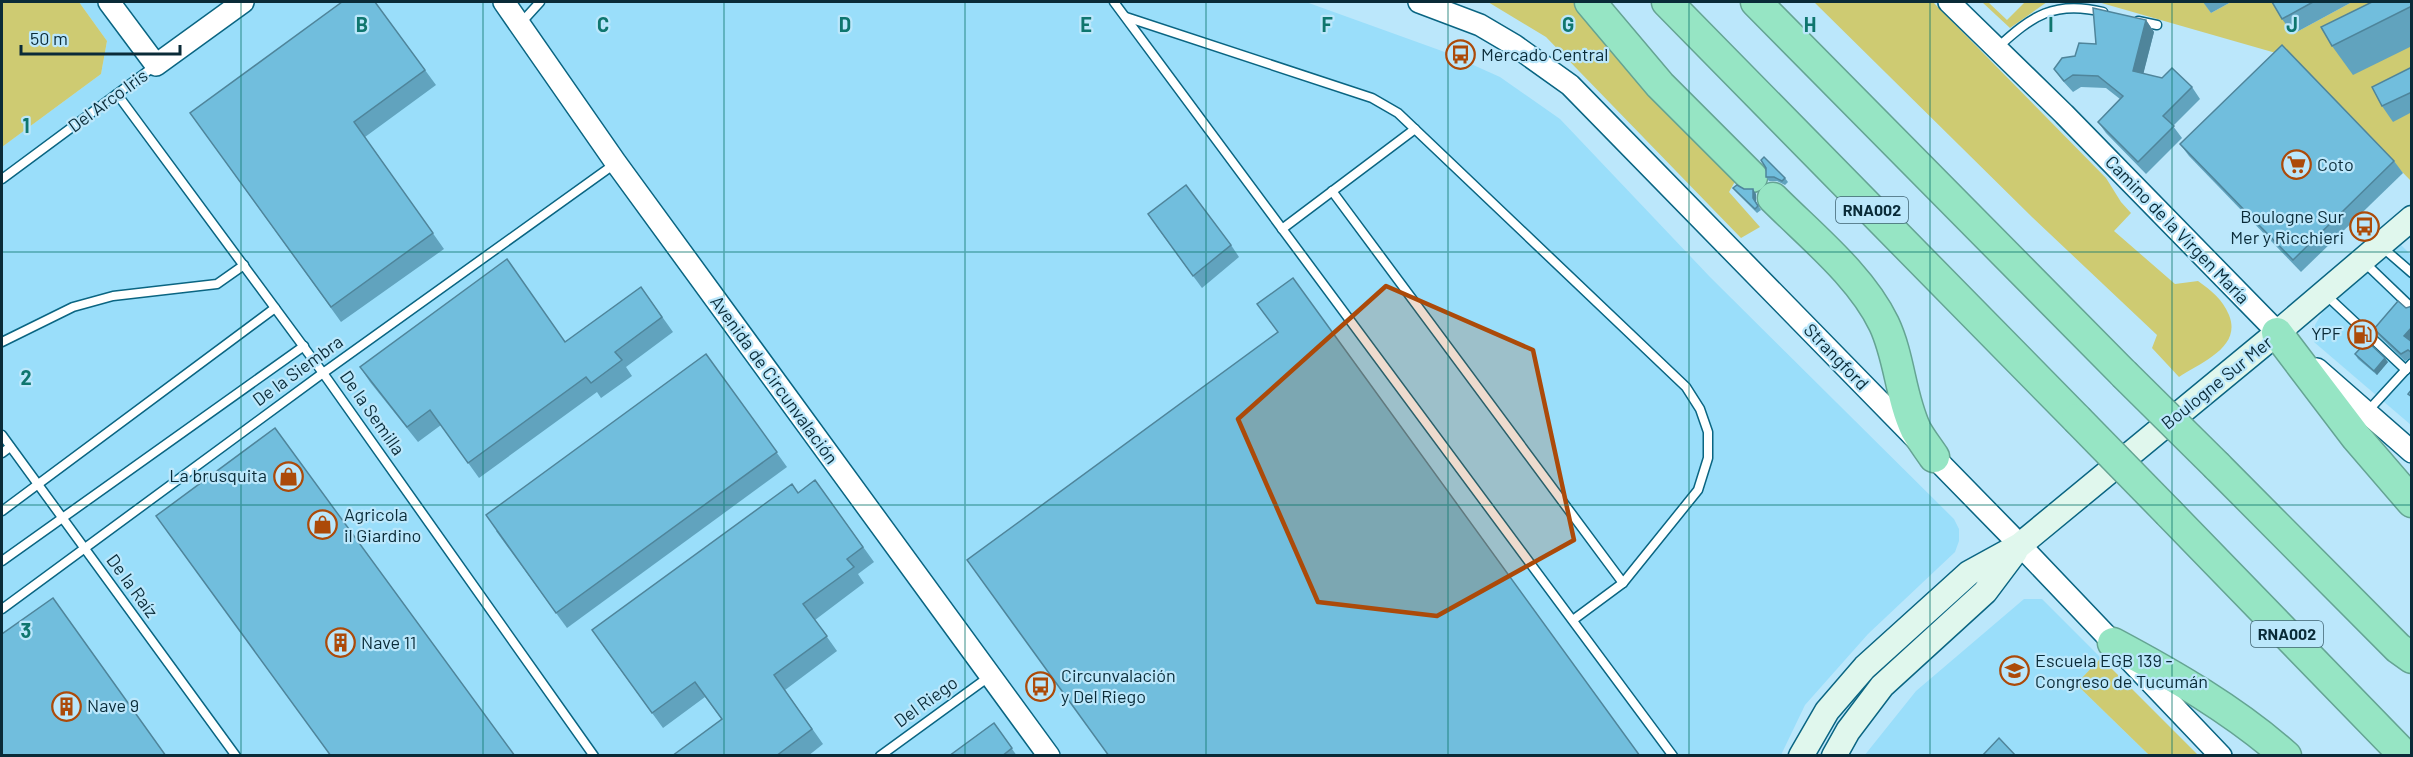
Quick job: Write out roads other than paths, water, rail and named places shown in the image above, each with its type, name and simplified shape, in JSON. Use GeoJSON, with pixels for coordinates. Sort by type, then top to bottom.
{"type":"FeatureCollection","features":[{"type":"Feature","properties":{"kind":"highway"},"geometry":{"type":"LineString","coordinates":[[1590,2],[1660,85],[1752,177]]}},
{"type":"Feature","properties":{"kind":"highway","name":"RNA002"},"geometry":{"type":"LineString","coordinates":[[1667,2],[2405,756]]}},
{"type":"Feature","properties":{"kind":"highway"},"geometry":{"type":"LineString","coordinates":[[1755,2],[2398,648],[2412,658]]}},
{"type":"Feature","properties":{"kind":"highway"},"geometry":{"type":"LineString","coordinates":[[1773,198],[1863,289],[1876,309],[1894,350],[1916,430],[1934,457]]}},
{"type":"Feature","properties":{"kind":"highway"},"geometry":{"type":"LineString","coordinates":[[2277,333],[2356,437],[2412,502]]}},
{"type":"Feature","properties":{"kind":"highway"},"geometry":{"type":"LineString","coordinates":[[2113,643],[2162,669],[2217,705],[2286,756]]}},
{"type":"Feature","properties":{"kind":"main road","name":"Boulogne Sur Mer"},"geometry":{"type":"LineString","coordinates":[[1801,756],[1827,711],[1865,668],[1969,573],[2020,545],[2277,333],[2412,218]]}},
{"type":"Feature","properties":{"kind":"main road","name":"Boulogne Sur Mer"},"geometry":{"type":"LineString","coordinates":[[1834,756],[1848,731],[1882,686],[1985,592],[2020,545]]}},
{"type":"Feature","properties":{"kind":"street"},"geometry":{"type":"LineString","coordinates":[[109,2],[156,65]]}},
{"type":"Feature","properties":{"kind":"street","name":"Del Arco Iris"},"geometry":{"type":"LineString","coordinates":[[156,65],[243,2]]}},
{"type":"Feature","properties":{"kind":"street","name":"Avenida de Circunvalación"},"geometry":{"type":"LineString","coordinates":[[504,2],[616,163],[1049,756]]}},
{"type":"Feature","properties":{"kind":"street","name":"Strangford"},"geometry":{"type":"LineString","coordinates":[[1419,2],[1480,25],[1514,45],[1570,85],[2020,545],[2221,756]]}},
{"type":"Feature","properties":{"kind":"street","name":"Camino de la Virgen María"},"geometry":{"type":"LineString","coordinates":[[1949,2],[2064,114],[2277,333],[2365,413],[2412,452]]}},
{"type":"Feature","properties":{"kind":"lane"},"geometry":{"type":"LineString","coordinates":[[519,24],[540,2]]}},
{"type":"Feature","properties":{"kind":"lane"},"geometry":{"type":"LineString","coordinates":[[1114,2],[1673,756]]}},
{"type":"Feature","properties":{"kind":"lane"},"geometry":{"type":"LineString","coordinates":[[1997,48],[2013,33],[2050,9],[2068,6],[2113,14]]}},
{"type":"Feature","properties":{"kind":"lane"},"geometry":{"type":"LineString","coordinates":[[1126,17],[1372,98],[1398,113],[1686,387],[1700,409],[1708,432],[1708,458],[1698,490],[1623,583],[1573,620]]}},
{"type":"Feature","properties":{"kind":"lane"},"geometry":{"type":"LineString","coordinates":[[2131,19],[2157,26]]}},
{"type":"Feature","properties":{"kind":"lane","name":"Del Arco Iris"},"geometry":{"type":"LineString","coordinates":[[2,179],[156,65]]}},
{"type":"Feature","properties":{"kind":"lane","name":"De la Semilla"},"geometry":{"type":"LineString","coordinates":[[117,94],[324,373],[594,756]]}},
{"type":"Feature","properties":{"kind":"lane"},"geometry":{"type":"LineString","coordinates":[[1282,229],[1415,129]]}},
{"type":"Feature","properties":{"kind":"lane","name":"De la Siembra"},"geometry":{"type":"LineString","coordinates":[[2,609],[616,163]]}},
{"type":"Feature","properties":{"kind":"lane"},"geometry":{"type":"LineString","coordinates":[[1332,191],[1623,583]]}},
{"type":"Feature","properties":{"kind":"lane"},"geometry":{"type":"LineString","coordinates":[[2371,252],[2412,273]]}},
{"type":"Feature","properties":{"kind":"lane"},"geometry":{"type":"LineString","coordinates":[[2371,252],[2412,308]]}},
{"type":"Feature","properties":{"kind":"lane"},"geometry":{"type":"LineString","coordinates":[[2,342],[73,308],[113,296],[217,284],[244,265]]}},
{"type":"Feature","properties":{"kind":"lane"},"geometry":{"type":"LineString","coordinates":[[2324,293],[2409,367],[2365,413]]}},
{"type":"Feature","properties":{"kind":"lane"},"geometry":{"type":"LineString","coordinates":[[2,511],[275,308]]}},
{"type":"Feature","properties":{"kind":"lane"},"geometry":{"type":"LineString","coordinates":[[2,561],[304,346]]}},
{"type":"Feature","properties":{"kind":"lane","name":"De la Raíz"},"geometry":{"type":"LineString","coordinates":[[2,435],[236,756]]}},
{"type":"Feature","properties":{"kind":"lane"},"geometry":{"type":"LineString","coordinates":[[2,453],[10,447]]}},
{"type":"Feature","properties":{"kind":"lane","name":"Del Riego"},"geometry":{"type":"LineString","coordinates":[[880,756],[990,676]]}},
{"type":"Feature","properties":{"kind":"place","name":"Mercado Central"},"geometry":{"type":"Point","coordinates":[1460,55]}},
{"type":"Feature","properties":{"kind":"place","name":"Coto"},"geometry":{"type":"Point","coordinates":[2296,165]}},
{"type":"Feature","properties":{"kind":"place","name":"Boulogne Sur Mer y Ricchieri"},"geometry":{"type":"Point","coordinates":[2365,227]}},
{"type":"Feature","properties":{"kind":"place","name":"YPF"},"geometry":{"type":"Point","coordinates":[2363,334]}},
{"type":"Feature","properties":{"kind":"place","name":"La brusquita"},"geometry":{"type":"Point","coordinates":[288,476]}},
{"type":"Feature","properties":{"kind":"place","name":"Agricola il Giardino"},"geometry":{"type":"Point","coordinates":[323,525]}},
{"type":"Feature","properties":{"kind":"place","name":"Nave 11"},"geometry":{"type":"Point","coordinates":[340,643]}},
{"type":"Feature","properties":{"kind":"place","name":"Escuela EGB 139 - Congreso de Tucumán"},"geometry":{"type":"Point","coordinates":[2014,671]}},
{"type":"Feature","properties":{"kind":"place","name":"Circunvalación y Del Riego"},"geometry":{"type":"Point","coordinates":[1040,686]}},
{"type":"Feature","properties":{"kind":"place","name":"Nave 9"},"geometry":{"type":"Point","coordinates":[66,706]}}]}
